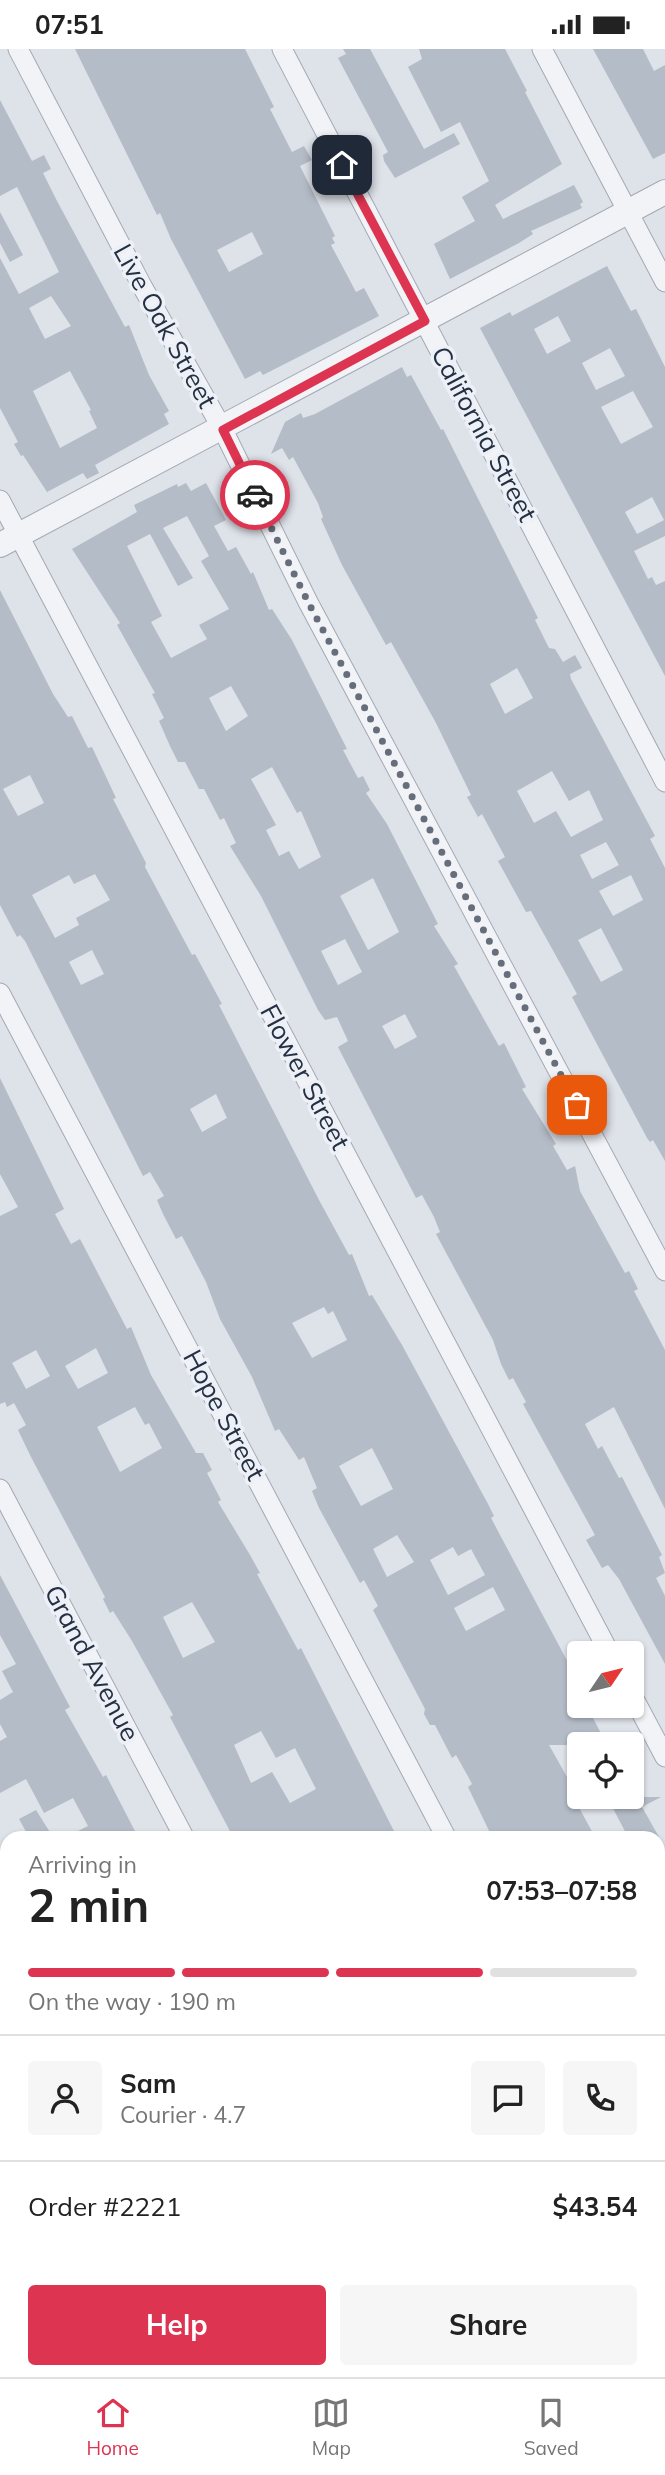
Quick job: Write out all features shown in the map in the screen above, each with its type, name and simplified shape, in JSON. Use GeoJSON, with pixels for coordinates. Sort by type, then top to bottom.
{"type":"FeatureCollection","features":[{"type":"Feature","properties":{"kind":"street","name":"Live Oak Street"},"geometry":{"type":"LineString","coordinates":[[18,49],[142,286],[223,430],[308,602],[665,1271]]}},
{"type":"Feature","properties":{"kind":"street","name":"California Street"},"geometry":{"type":"LineString","coordinates":[[282,49],[665,782]]}},
{"type":"Feature","properties":{"kind":"street"},"geometry":{"type":"LineString","coordinates":[[542,49],[665,282]]}},
{"type":"Feature","properties":{"kind":"street"},"geometry":{"type":"LineString","coordinates":[[9,540],[223,430],[665,192]]}},
{"type":"Feature","properties":{"kind":"street","name":"Flower Street"},"geometry":{"type":"LineString","coordinates":[[0,500],[9,540],[603,1641]]}},
{"type":"Feature","properties":{"kind":"street","name":"Hope Street"},"geometry":{"type":"LineString","coordinates":[[0,993],[443,1831]]}},
{"type":"Feature","properties":{"kind":"street","name":"Grand Avenue"},"geometry":{"type":"LineString","coordinates":[[0,1489],[181,1831]]}},
{"type":"Feature","properties":{"kind":"street"},"geometry":{"type":"LineString","coordinates":[[644,1718],[665,1757]]}},
{"type":"Feature","properties":{"kind":"building"},"geometry":{"type":"Polygon","coordinates":[[[75,49],[245,49],[274,107],[270,109],[292,152],[304,146],[312,160],[300,166],[335,236],[332,238],[335,243],[331,245],[356,292],[364,288],[379,316],[263,375],[260,371],[245,379],[160,213],[157,215],[75,49]],[[252,232],[217,250],[229,272],[263,254],[252,232]]]}},
{"type":"Feature","properties":{"kind":"building"},"geometry":{"type":"Polygon","coordinates":[[[343,49],[370,49],[424,149],[454,133],[460,144],[395,178],[384,161],[383,155],[388,152],[338,58],[346,54],[343,49]]]}},
{"type":"Feature","properties":{"kind":"building"},"geometry":{"type":"Polygon","coordinates":[[[419,49],[505,49],[527,91],[525,92],[562,164],[495,205],[503,219],[574,185],[583,202],[580,204],[582,208],[531,231],[533,234],[519,243],[450,279],[434,244],[475,221],[462,197],[489,181],[460,122],[441,132],[408,67],[422,59],[419,49]]]}},
{"type":"Feature","properties":{"kind":"building"},"geometry":{"type":"Polygon","coordinates":[[[593,49],[643,49],[654,71],[665,65],[665,153],[653,159],[593,49]]]}},
{"type":"Feature","properties":{"kind":"building"},"geometry":{"type":"Polygon","coordinates":[[[0,100],[32,161],[44,155],[51,169],[43,173],[125,327],[129,325],[149,375],[169,411],[164,414],[169,424],[95,465],[99,473],[87,479],[83,473],[47,492],[14,444],[18,442],[0,408],[0,258],[19,294],[59,272],[17,187],[0,196],[0,100]],[[51,296],[29,308],[45,339],[71,326],[51,296]],[[70,371],[33,391],[60,448],[97,428],[89,411],[91,410],[70,371]]]}},
{"type":"Feature","properties":{"kind":"building"},"geometry":{"type":"Polygon","coordinates":[[[0,212],[23,255],[10,262],[0,243],[0,212]]]}},
{"type":"Feature","properties":{"kind":"building"},"geometry":{"type":"Polygon","coordinates":[[[607,266],[631,311],[636,309],[665,367],[665,536],[634,551],[648,579],[652,577],[656,585],[665,581],[665,676],[480,328],[510,312],[512,316],[607,266]],[[558,316],[534,329],[547,354],[571,341],[558,316]],[[610,348],[582,363],[596,390],[625,376],[610,348]],[[633,391],[601,407],[621,444],[653,427],[633,391]],[[652,497],[625,512],[637,534],[664,520],[652,497]]]}},
{"type":"Feature","properties":{"kind":"building"},"geometry":{"type":"Polygon","coordinates":[[[402,367],[407,377],[411,375],[441,430],[443,429],[538,618],[535,620],[549,648],[555,649],[563,662],[575,655],[582,668],[570,674],[571,679],[655,836],[650,839],[665,868],[665,1161],[653,1140],[650,1142],[647,1138],[582,1016],[572,997],[577,994],[565,972],[531,911],[526,912],[498,861],[505,857],[482,814],[478,817],[467,797],[471,795],[436,723],[391,642],[386,645],[342,565],[321,519],[323,517],[318,503],[293,457],[289,460],[282,448],[271,454],[285,422],[301,413],[303,418],[402,367]],[[517,668],[490,684],[505,714],[533,698],[517,668]],[[552,771],[517,791],[534,823],[556,811],[571,837],[603,820],[589,790],[569,801],[552,771]],[[606,842],[580,855],[592,879],[619,865],[606,842]],[[631,875],[599,891],[613,916],[643,900],[631,875]],[[601,928],[578,940],[601,982],[623,970],[601,928]]]}},
{"type":"Feature","properties":{"kind":"building"},"geometry":{"type":"Polygon","coordinates":[[[186,483],[191,491],[206,483],[226,520],[214,526],[228,551],[236,547],[251,574],[253,572],[269,610],[272,609],[292,640],[347,749],[343,750],[358,778],[363,776],[370,790],[366,793],[387,824],[438,924],[434,926],[458,964],[454,966],[499,1046],[504,1043],[526,1087],[522,1089],[556,1144],[553,1146],[567,1170],[575,1166],[580,1191],[625,1273],[629,1271],[638,1289],[634,1291],[665,1350],[665,1509],[614,1407],[585,1424],[598,1449],[602,1446],[619,1478],[622,1477],[662,1555],[659,1557],[665,1573],[656,1578],[665,1596],[665,1664],[619,1579],[608,1565],[602,1568],[586,1540],[595,1535],[523,1404],[526,1402],[513,1378],[509,1380],[493,1340],[436,1234],[440,1232],[434,1217],[422,1195],[416,1198],[338,1047],[348,1041],[337,1017],[325,1020],[318,1010],[261,896],[230,846],[236,843],[224,818],[220,820],[204,789],[199,789],[185,762],[178,762],[159,721],[164,718],[152,694],[155,693],[117,625],[120,623],[72,549],[137,512],[134,505],[177,484],[178,487],[186,483]],[[187,516],[163,528],[193,578],[178,586],[150,534],[127,546],[162,616],[151,622],[171,658],[207,639],[199,625],[229,609],[201,561],[209,556],[187,516]],[[231,686],[209,698],[226,731],[248,716],[231,686]],[[272,767],[251,779],[276,825],[266,830],[279,856],[289,851],[299,869],[321,857],[301,811],[297,813],[272,767]],[[373,878],[340,896],[368,950],[399,932],[373,878]],[[345,939],[321,951],[338,985],[362,972],[345,939]],[[405,1014],[382,1026],[395,1049],[417,1037],[405,1014]]]}},
{"type":"Feature","properties":{"kind":"building"},"geometry":{"type":"Polygon","coordinates":[[[0,590],[53,694],[68,717],[72,716],[88,748],[92,747],[116,798],[113,799],[146,863],[145,867],[192,955],[195,954],[222,1004],[219,1005],[319,1200],[349,1255],[352,1254],[369,1296],[372,1295],[402,1345],[488,1504],[494,1516],[491,1518],[567,1660],[567,1719],[594,1719],[600,1732],[567,1732],[567,1745],[549,1745],[567,1777],[567,1809],[580,1809],[592,1831],[489,1831],[468,1787],[472,1784],[470,1780],[456,1755],[452,1758],[435,1725],[430,1725],[424,1714],[425,1709],[373,1610],[378,1606],[364,1580],[360,1583],[319,1508],[312,1491],[317,1488],[304,1457],[299,1460],[279,1429],[275,1431],[252,1377],[220,1319],[206,1282],[182,1236],[176,1239],[163,1214],[157,1200],[164,1196],[150,1172],[143,1176],[20,935],[17,937],[0,905],[0,590]],[[30,775],[3,789],[18,816],[44,803],[30,775]],[[95,874],[74,884],[69,875],[32,895],[55,938],[79,925],[76,918],[110,900],[95,874]],[[92,950],[69,962],[81,985],[104,974],[92,950]],[[216,1094],[190,1109],[202,1132],[227,1118],[216,1094]],[[324,1307],[292,1323],[312,1358],[347,1340],[333,1311],[328,1314],[324,1307]],[[372,1448],[339,1466],[361,1506],[393,1489],[372,1448]],[[397,1535],[373,1549],[387,1577],[414,1562],[397,1535]],[[453,1547],[430,1560],[448,1595],[485,1575],[471,1549],[458,1556],[453,1547]],[[493,1587],[454,1608],[466,1631],[505,1610],[493,1587]]]}},
{"type":"Feature","properties":{"kind":"building"},"geometry":{"type":"Polygon","coordinates":[[[0,1078],[64,1209],[55,1214],[71,1244],[80,1239],[127,1329],[131,1327],[151,1375],[196,1453],[203,1453],[212,1470],[207,1473],[221,1500],[218,1502],[260,1573],[257,1574],[298,1650],[301,1648],[394,1831],[230,1831],[170,1717],[173,1715],[132,1641],[113,1611],[110,1613],[103,1599],[105,1597],[31,1457],[18,1430],[26,1425],[14,1403],[7,1407],[5,1402],[0,1404],[0,1216],[18,1207],[0,1174],[0,1078]],[[96,1348],[65,1366],[78,1389],[108,1373],[96,1348]],[[36,1350],[12,1363],[26,1389],[50,1376],[36,1350]],[[135,1407],[97,1427],[120,1472],[162,1448],[149,1423],[145,1425],[135,1407]],[[192,1602],[163,1617],[183,1658],[215,1642],[192,1602]],[[261,1731],[234,1745],[251,1783],[272,1772],[290,1803],[316,1789],[295,1748],[276,1758],[261,1731]]]}},
{"type":"Feature","properties":{"kind":"building"},"geometry":{"type":"Polygon","coordinates":[[[0,1575],[70,1707],[65,1710],[103,1777],[106,1775],[135,1831],[78,1831],[88,1826],[73,1798],[44,1813],[26,1779],[0,1793],[0,1741],[7,1737],[0,1724],[0,1700],[13,1692],[2,1671],[16,1664],[0,1635],[0,1575]]]}},
{"type":"Feature","properties":{"kind":"building"},"geometry":{"type":"Polygon","coordinates":[[[644,1797],[661,1797],[644,1806],[644,1797]]]}},
{"type":"Feature","properties":{"kind":"building"},"geometry":{"type":"Polygon","coordinates":[[[613,1809],[643,1809],[656,1831],[625,1831],[613,1809]]]}},
{"type":"Feature","properties":{"kind":"building"},"geometry":{"type":"Polygon","coordinates":[[[36,1810],[49,1831],[26,1831],[19,1819],[36,1810]]]}},
{"type":"Feature","properties":{"kind":"way so far"},"geometry":{"type":"LineString","coordinates":[[255,495],[308,602],[577,1105]]}},
{"type":"Feature","properties":{"kind":"route"},"geometry":{"type":"LineString","coordinates":[[255,495],[223,430],[425,321],[342,165]]}}]}
